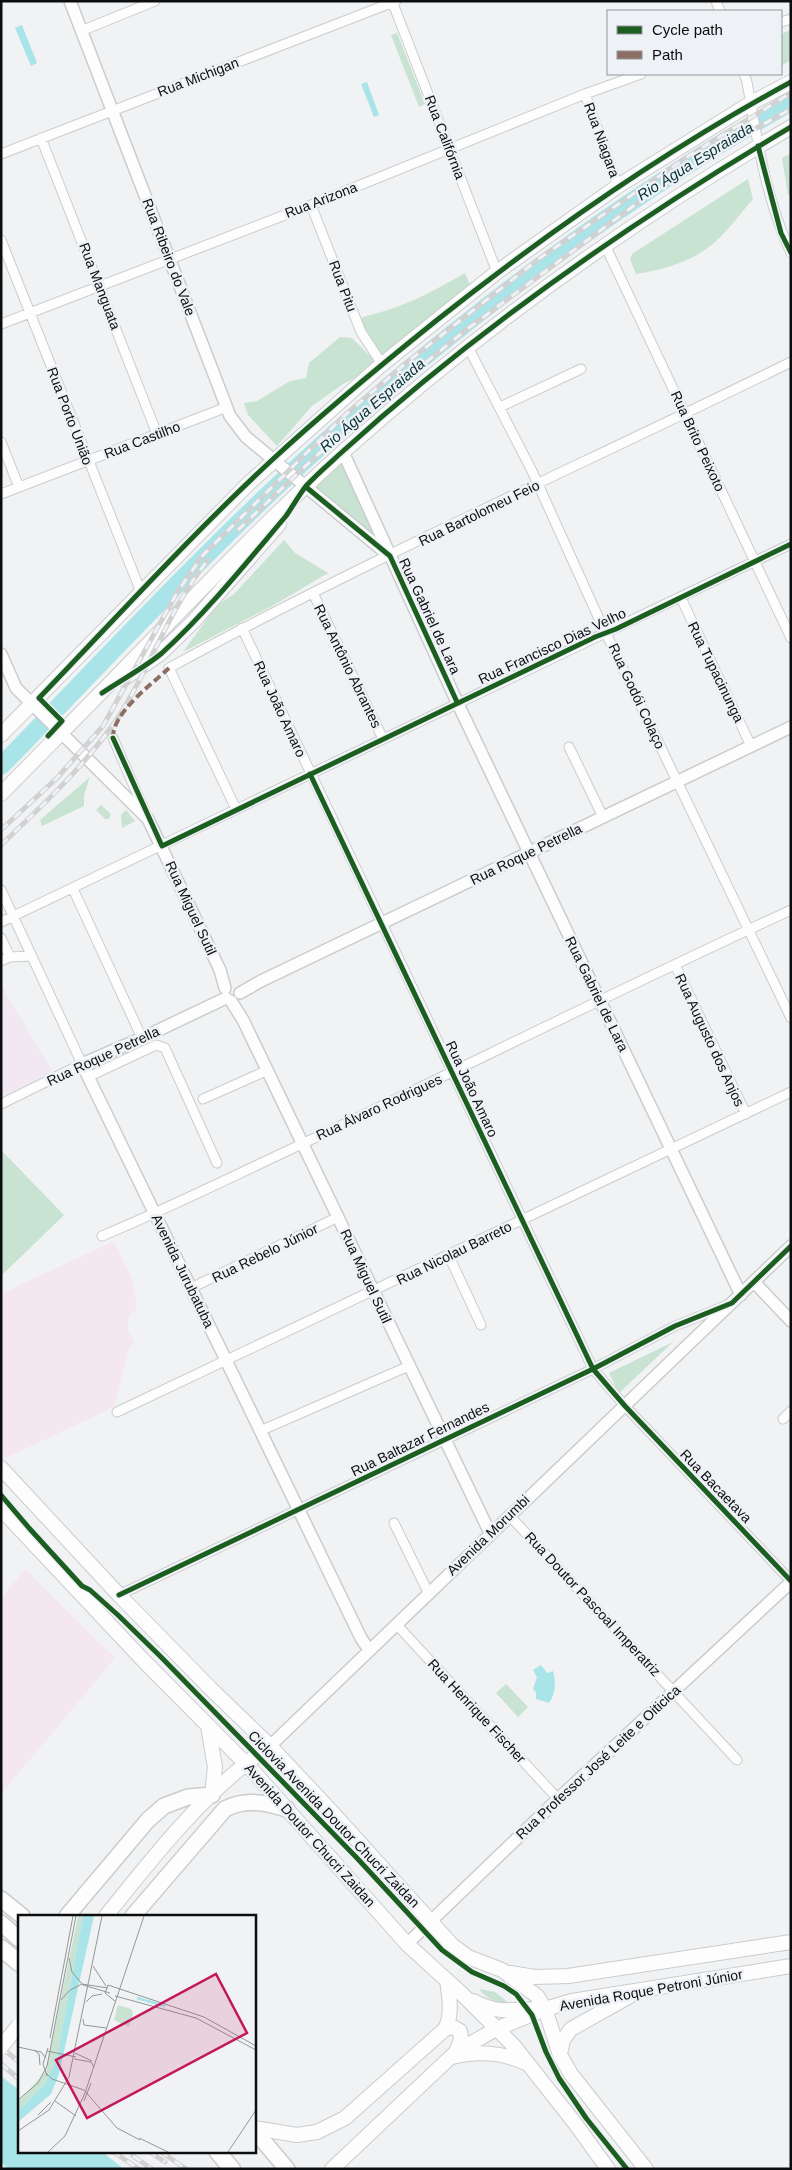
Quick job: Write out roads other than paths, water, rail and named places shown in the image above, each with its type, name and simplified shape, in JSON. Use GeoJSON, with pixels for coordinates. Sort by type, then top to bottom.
{"type":"FeatureCollection","features":[{"type":"Feature","properties":{"kind":"highway"},"geometry":{"type":"LineString","coordinates":[[68,1915],[148,1820],[164,1806],[188,1797],[212,1795]]}},
{"type":"Feature","properties":{"kind":"highway"},"geometry":{"type":"LineString","coordinates":[[134,1915],[225,1809],[246,1802],[266,1803],[286,1809]]}},
{"type":"Feature","properties":{"kind":"highway"},"geometry":{"type":"LineString","coordinates":[[1,1899],[21,1915]]}},
{"type":"Feature","properties":{"kind":"highway"},"geometry":{"type":"LineString","coordinates":[[79,1915],[81,1900]]}},
{"type":"Feature","properties":{"kind":"highway"},"geometry":{"type":"LineString","coordinates":[[1,1923],[18,1938]]}},
{"type":"Feature","properties":{"kind":"highway"},"geometry":{"type":"LineString","coordinates":[[1,1948],[18,1962]]}},
{"type":"Feature","properties":{"kind":"highway"},"geometry":{"type":"LineString","coordinates":[[255,2130],[286,2169]]}},
{"type":"Feature","properties":{"kind":"highway"},"geometry":{"type":"LineString","coordinates":[[218,2152],[232,2169]]}},
{"type":"Feature","properties":{"kind":"highway"},"geometry":{"type":"LineString","coordinates":[[228,2152],[232,2169]]}},
{"type":"Feature","properties":{"kind":"main road"},"geometry":{"type":"LineString","coordinates":[[4,734],[36,709],[141,592],[382,364],[497,272],[618,186],[791,82]]}},
{"type":"Feature","properties":{"kind":"main road"},"geometry":{"type":"LineString","coordinates":[[2,796],[58,729],[102,693],[302,483],[343,452],[468,347],[605,245],[757,141],[791,127]]}},
{"type":"Feature","properties":{"kind":"main road"},"geometry":{"type":"LineString","coordinates":[[1,1468],[119,1594],[210,1688],[270,1746],[452,1945],[468,1957],[502,1970],[537,1996],[545,2009],[560,2055],[571,2074],[646,2169]]}},
{"type":"Feature","properties":{"kind":"main road","name":"Avenida Doutor Chucri Zaidan"},"geometry":{"type":"LineString","coordinates":[[1,1510],[142,1659],[246,1764],[408,1944],[463,1995],[496,2029],[528,2064],[608,2169]]}},
{"type":"Feature","properties":{"kind":"main road"},"geometry":{"type":"LineString","coordinates":[[208,1725],[215,1767],[212,1795]]}},
{"type":"Feature","properties":{"kind":"main road","name":"Avenida Morumbi"},"geometry":{"type":"LineString","coordinates":[[107,1915],[185,1823],[212,1795],[246,1764],[270,1746]]}},
{"type":"Feature","properties":{"kind":"main road","name":"Avenida Roque Petroni Júnior"},"geometry":{"type":"LineString","coordinates":[[502,1970],[525,1977],[568,1976],[791,1942]]}},
{"type":"Feature","properties":{"kind":"main road","name":"Avenida Roque Petroni Júnior"},"geometry":{"type":"LineString","coordinates":[[332,2169],[452,2054],[496,2029],[545,2009],[572,2001],[791,1966]]}},
{"type":"Feature","properties":{"kind":"main road"},"geometry":{"type":"LineString","coordinates":[[255,2129],[297,2135],[317,2132],[345,2118],[445,2029],[448,2024],[450,2004],[447,1980]]}},
{"type":"Feature","properties":{"kind":"main road"},"geometry":{"type":"LineString","coordinates":[[560,2055],[563,2040],[571,2029],[639,1991]]}},
{"type":"Feature","properties":{"kind":"main road"},"geometry":{"type":"LineString","coordinates":[[463,1995],[490,2009],[504,2011],[545,2009]]}},
{"type":"Feature","properties":{"kind":"main road"},"geometry":{"type":"LineString","coordinates":[[1,2047],[18,2026]]}},
{"type":"Feature","properties":{"kind":"main road"},"geometry":{"type":"LineString","coordinates":[[445,2029],[453,2027],[460,2031],[461,2040],[452,2054]]}},
{"type":"Feature","properties":{"kind":"main road"},"geometry":{"type":"LineString","coordinates":[[452,2054],[498,2054],[510,2056],[528,2064]]}},
{"type":"Feature","properties":{"kind":"street","name":"Rua Ribeiro do Vale"},"geometry":{"type":"LineString","coordinates":[[70,1],[227,407],[236,425],[246,438],[302,483]]}},
{"type":"Feature","properties":{"kind":"street"},"geometry":{"type":"LineString","coordinates":[[81,31],[155,1]]}},
{"type":"Feature","properties":{"kind":"street","name":"Rua Michigan"},"geometry":{"type":"LineString","coordinates":[[1,154],[394,2]]}},
{"type":"Feature","properties":{"kind":"street","name":"Rua Califórnia"},"geometry":{"type":"LineString","coordinates":[[394,2],[497,272]]}},
{"type":"Feature","properties":{"kind":"street","name":"Rua Arizona"},"geometry":{"type":"LineString","coordinates":[[1,324],[637,75]]}},
{"type":"Feature","properties":{"kind":"street"},"geometry":{"type":"LineString","coordinates":[[744,75],[752,107],[757,141],[781,232],[791,253]]}},
{"type":"Feature","properties":{"kind":"street","name":"Rua Niagara"},"geometry":{"type":"LineString","coordinates":[[585,94],[618,186]]}},
{"type":"Feature","properties":{"kind":"street","name":"Rua Manguata"},"geometry":{"type":"LineString","coordinates":[[41,138],[157,434]]}},
{"type":"Feature","properties":{"kind":"street","name":"Rua Pitu"},"geometry":{"type":"LineString","coordinates":[[311,204],[361,332],[382,364]]}},
{"type":"Feature","properties":{"kind":"street","name":"Rua Porto União"},"geometry":{"type":"LineString","coordinates":[[1,240],[141,592]]}},
{"type":"Feature","properties":{"kind":"street","name":"Rua Brito Peixoto"},"geometry":{"type":"LineString","coordinates":[[605,245],[791,638]]}},
{"type":"Feature","properties":{"kind":"street","name":"Rua Godói Colaço"},"geometry":{"type":"LineString","coordinates":[[468,347],[538,484],[677,781],[791,1018]]}},
{"type":"Feature","properties":{"kind":"street","name":"Rua Bartolomeu Feio"},"geometry":{"type":"LineString","coordinates":[[236,809],[169,668],[242,628],[313,593],[791,362]]}},
{"type":"Feature","properties":{"kind":"street"},"geometry":{"type":"LineString","coordinates":[[500,407],[581,369]]}},
{"type":"Feature","properties":{"kind":"street","name":"Rua Castilho"},"geometry":{"type":"LineString","coordinates":[[1,494],[227,407]]}},
{"type":"Feature","properties":{"kind":"street"},"geometry":{"type":"LineString","coordinates":[[1,442],[19,487]]}},
{"type":"Feature","properties":{"kind":"street","name":"Rua Gabriel de Lara"},"geometry":{"type":"LineString","coordinates":[[343,452],[457,702],[741,1295]]}},
{"type":"Feature","properties":{"kind":"street","name":"Rua Gabriel de Lara"},"geometry":{"type":"LineString","coordinates":[[302,483],[390,556]]}},
{"type":"Feature","properties":{"kind":"street","name":"Rua Francisco Dias Velho"},"geometry":{"type":"LineString","coordinates":[[1,922],[73,889],[457,702],[681,598],[791,544]]}},
{"type":"Feature","properties":{"kind":"street","name":"Rua Antônio Abrantes"},"geometry":{"type":"LineString","coordinates":[[313,593],[383,739]]}},
{"type":"Feature","properties":{"kind":"street","name":"Rua Tupacinunga"},"geometry":{"type":"LineString","coordinates":[[681,598],[751,746]]}},
{"type":"Feature","properties":{"kind":"street","name":"Rua João Amaro"},"geometry":{"type":"LineString","coordinates":[[242,628],[381,925],[593,1369],[625,1406]]}},
{"type":"Feature","properties":{"kind":"street","name":"Rua Miguel Sutil"},"geometry":{"type":"LineString","coordinates":[[1,654],[16,688],[148,819]]}},
{"type":"Feature","properties":{"kind":"street","name":"Rua Roque Petrella"},"geometry":{"type":"LineString","coordinates":[[1,1104],[82,1064],[204,1008],[232,992],[381,925],[791,726]]}},
{"type":"Feature","properties":{"kind":"street","name":"Rua Miguel Sutil"},"geometry":{"type":"LineString","coordinates":[[113,738],[148,819],[232,992],[302,1144],[490,1533]]}},
{"type":"Feature","properties":{"kind":"street"},"geometry":{"type":"LineString","coordinates":[[569,747],[603,817]]}},
{"type":"Feature","properties":{"kind":"street"},"geometry":{"type":"LineString","coordinates":[[73,889],[142,1038]]}},
{"type":"Feature","properties":{"kind":"street","name":"Avenida Jurubatuba"},"geometry":{"type":"LineString","coordinates":[[1,890],[88,1077],[297,1510],[361,1638],[369,1650]]}},
{"type":"Feature","properties":{"kind":"street","name":"Rua Álvaro Rodrigues"},"geometry":{"type":"LineString","coordinates":[[102,1236],[155,1214],[452,1073],[599,1000],[791,910]]}},
{"type":"Feature","properties":{"kind":"street"},"geometry":{"type":"LineString","coordinates":[[1,938],[6,959],[32,956]]}},
{"type":"Feature","properties":{"kind":"street","name":"Rua Augusto dos Anjos"},"geometry":{"type":"LineString","coordinates":[[675,965],[746,1114]]}},
{"type":"Feature","properties":{"kind":"street"},"geometry":{"type":"LineString","coordinates":[[88,1077],[156,1045],[165,1048],[217,1163]]}},
{"type":"Feature","properties":{"kind":"street"},"geometry":{"type":"LineString","coordinates":[[203,1099],[268,1070]]}},
{"type":"Feature","properties":{"kind":"street","name":"Rua Nicolau Barreto"},"geometry":{"type":"LineString","coordinates":[[116,1412],[374,1292],[791,1092]]}},
{"type":"Feature","properties":{"kind":"street","name":"Rua Rebelo Júnior"},"geometry":{"type":"LineString","coordinates":[[191,1288],[338,1217]]}},
{"type":"Feature","properties":{"kind":"street","name":"Avenida Morumbi"},"geometry":{"type":"LineString","coordinates":[[270,1746],[428,1592],[791,1246]]}},
{"type":"Feature","properties":{"kind":"street"},"geometry":{"type":"LineString","coordinates":[[449,1256],[481,1325]]}},
{"type":"Feature","properties":{"kind":"street"},"geometry":{"type":"LineString","coordinates":[[754,1282],[791,1321]]}},
{"type":"Feature","properties":{"kind":"street","name":"Rua Baltazar Fernandes"},"geometry":{"type":"LineString","coordinates":[[119,1594],[593,1369],[675,1326],[732,1303]]}},
{"type":"Feature","properties":{"kind":"street"},"geometry":{"type":"LineString","coordinates":[[260,1431],[409,1366]]}},
{"type":"Feature","properties":{"kind":"street","name":"Rua Bacaetava"},"geometry":{"type":"LineString","coordinates":[[625,1406],[791,1581]]}},
{"type":"Feature","properties":{"kind":"street"},"geometry":{"type":"LineString","coordinates":[[783,1419],[791,1411]]}},
{"type":"Feature","properties":{"kind":"street","name":"Rua Doutor Pascoal Imperatriz"},"geometry":{"type":"LineString","coordinates":[[509,1515],[737,1760]]}},
{"type":"Feature","properties":{"kind":"street"},"geometry":{"type":"LineString","coordinates":[[394,1523],[428,1592]]}},
{"type":"Feature","properties":{"kind":"street","name":"Rua Professor José Leite e Oiticica"},"geometry":{"type":"LineString","coordinates":[[408,1944],[558,1799],[791,1581]]}},
{"type":"Feature","properties":{"kind":"street","name":"Rua Henrique Fischer"},"geometry":{"type":"LineString","coordinates":[[396,1624],[558,1799]]}},
{"type":"Feature","properties":{"kind":"water"},"geometry":{"type":"Polygon","coordinates":[[[22,25],[37,63],[31,66],[15,28],[22,25]]]}},
{"type":"Feature","properties":{"kind":"water"},"geometry":{"type":"Polygon","coordinates":[[[367,82],[379,115],[374,117],[361,84],[367,82]]]}},
{"type":"Feature","properties":{"kind":"water"},"geometry":{"type":"Polygon","coordinates":[[[541,1665],[547,1673],[553,1671],[554,1675],[554,1691],[549,1703],[536,1699],[536,1692],[533,1689],[537,1677],[533,1670],[541,1665]]]}},
{"type":"Feature","properties":{"kind":"water"},"geometry":{"type":"Polygon","coordinates":[[[1,2076],[18,2089],[18,2152],[102,2152],[124,2169],[8,2169],[1,2162],[1,2076]]]}},
{"type":"Feature","properties":{"kind":"waterway","name":"Rio Água Espraiada"},"geometry":{"type":"LineString","coordinates":[[1,766],[240,522],[275,488],[396,381],[458,329],[587,232],[722,143],[791,102]]}},
{"type":"Feature","properties":{"kind":"railway"},"geometry":{"type":"LineString","coordinates":[[1,830],[57,778],[103,726],[178,591],[203,555],[344,416],[406,363],[540,258],[690,155],[791,93]]}},
{"type":"Feature","properties":{"kind":"railway"},"geometry":{"type":"LineString","coordinates":[[238,530],[315,457],[404,380],[466,330],[647,196],[742,136],[791,109]]}},
{"type":"Feature","properties":{"kind":"railway"},"geometry":{"type":"LineString","coordinates":[[1,845],[64,784],[106,734],[130,697],[183,597],[208,560]]}},
{"type":"Feature","properties":{"kind":"railway"},"geometry":{"type":"LineString","coordinates":[[1,2047],[18,2061]]}},
{"type":"Feature","properties":{"kind":"railway"},"geometry":{"type":"LineString","coordinates":[[1,2064],[18,2078]]}},
{"type":"Feature","properties":{"kind":"railway"},"geometry":{"type":"LineString","coordinates":[[114,2152],[139,2169]]}},
{"type":"Feature","properties":{"kind":"railway"},"geometry":{"type":"LineString","coordinates":[[150,2152],[165,2162]]}},
{"type":"Feature","properties":{"kind":"railway"},"geometry":{"type":"LineString","coordinates":[[161,2152],[186,2169]]}},
{"type":"Feature","properties":{"kind":"railway"},"geometry":{"type":"LineString","coordinates":[[133,2156],[152,2169]]}}]}
